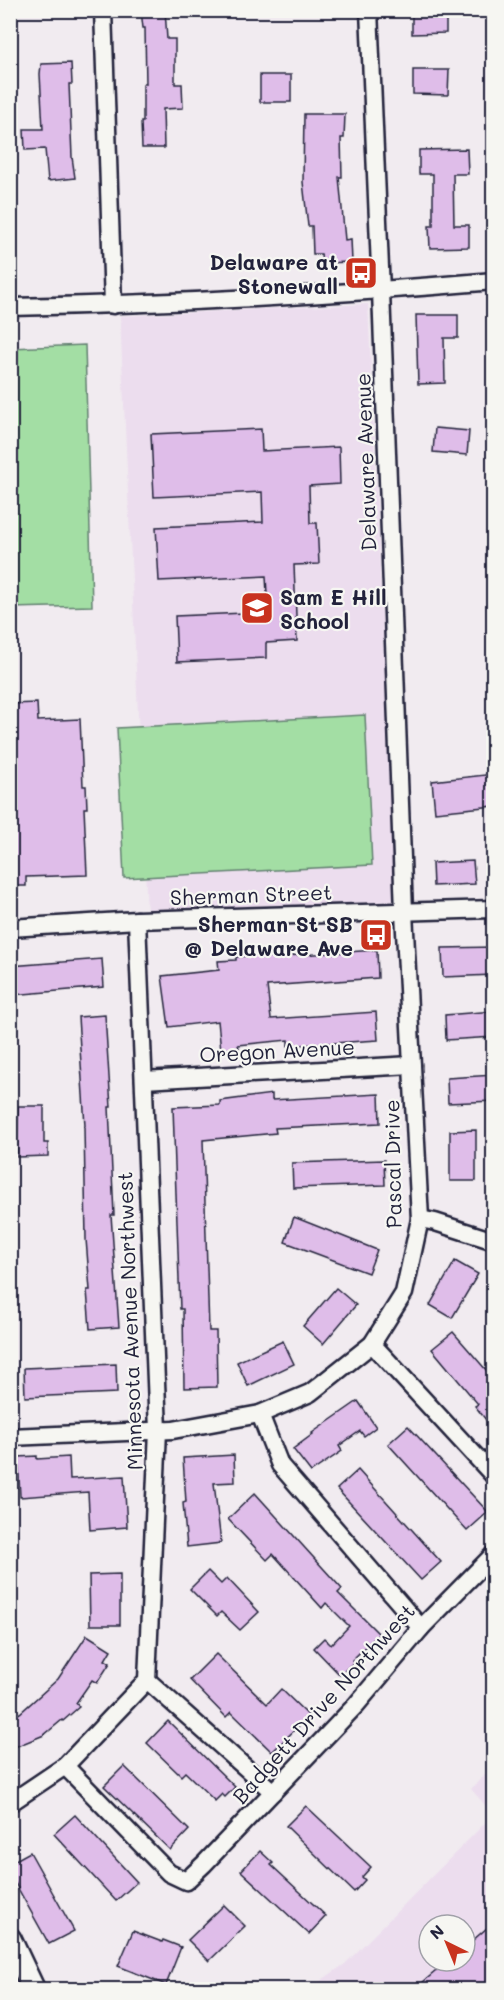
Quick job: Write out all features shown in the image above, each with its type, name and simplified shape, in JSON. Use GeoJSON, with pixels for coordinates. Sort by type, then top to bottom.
{"type":"FeatureCollection","features":[{"type":"Feature","properties":{"kind":"street"},"geometry":{"type":"LineString","coordinates":[[103,10],[113,305]]}},
{"type":"Feature","properties":{"kind":"street","name":"Delaware Avenue"},"geometry":{"type":"LineString","coordinates":[[369,10],[404,912]]}},
{"type":"Feature","properties":{"kind":"street"},"geometry":{"type":"LineString","coordinates":[[10,308],[381,291],[494,281]]}},
{"type":"Feature","properties":{"kind":"street","name":"Sherman Street"},"geometry":{"type":"LineString","coordinates":[[10,928],[137,920],[494,909]]}},
{"type":"Feature","properties":{"kind":"street","name":"Pascal Drive"},"geometry":{"type":"LineString","coordinates":[[10,1437],[173,1430],[260,1414],[310,1393],[372,1344],[404,1293],[420,1219],[404,912]]}},
{"type":"Feature","properties":{"kind":"street","name":"Minnesota Avenue Northwest"},"geometry":{"type":"LineString","coordinates":[[137,920],[159,1430],[147,1680]]}},
{"type":"Feature","properties":{"kind":"street","name":"Oregon Avenue"},"geometry":{"type":"LineString","coordinates":[[144,1080],[412,1065]]}},
{"type":"Feature","properties":{"kind":"street"},"geometry":{"type":"LineString","coordinates":[[420,1219],[494,1241]]}},
{"type":"Feature","properties":{"kind":"street"},"geometry":{"type":"LineString","coordinates":[[372,1344],[494,1476]]}},
{"type":"Feature","properties":{"kind":"street"},"geometry":{"type":"LineString","coordinates":[[260,1414],[280,1465],[422,1628]]}},
{"type":"Feature","properties":{"kind":"street","name":"Badgett Drive Northwest"},"geometry":{"type":"LineString","coordinates":[[65,1766],[169,1873],[186,1881],[356,1705],[422,1628],[494,1554]]}},
{"type":"Feature","properties":{"kind":"street"},"geometry":{"type":"LineString","coordinates":[[10,1803],[65,1766],[147,1680],[273,1792]]}},
{"type":"Feature","properties":{"kind":"street"},"geometry":{"type":"LineString","coordinates":[[10,1940],[34,1989]]}},
{"type":"Feature","properties":{"kind":"shaded area","name":"Sam E Hill School"},"geometry":{"type":"Polygon","coordinates":[[[368,304],[395,901],[147,913],[120,316],[368,304]]]}},
{"type":"Feature","properties":{"kind":"shaded area"},"geometry":{"type":"Polygon","coordinates":[[[493,1766],[493,1814],[471,1789],[493,1766]]]}},
{"type":"Feature","properties":{"kind":"shaded area"},"geometry":{"type":"Polygon","coordinates":[[[493,1815],[493,1989],[307,1990],[345,1964],[493,1815]]]}},
{"type":"Feature","properties":{"kind":"shaded area"},"geometry":{"type":"Polygon","coordinates":[[[11,1968],[24,1989],[11,1989],[11,1968]]]}},
{"type":"Feature","properties":{"kind":"green space"},"geometry":{"type":"Polygon","coordinates":[[[85,345],[92,606],[11,608],[11,348],[85,345]]]}},
{"type":"Feature","properties":{"kind":"green space"},"geometry":{"type":"Polygon","coordinates":[[[365,715],[372,865],[124,878],[117,728],[365,715]]]}},
{"type":"Feature","properties":{"kind":"building"},"geometry":{"type":"Polygon","coordinates":[[[141,10],[165,10],[167,39],[175,39],[175,84],[182,84],[183,108],[163,109],[164,148],[142,148],[143,84],[146,84],[145,28],[143,28],[141,10]]]}},
{"type":"Feature","properties":{"kind":"building"},"geometry":{"type":"Polygon","coordinates":[[[412,10],[446,10],[446,33],[412,34],[412,10]]]}},
{"type":"Feature","properties":{"kind":"building"},"geometry":{"type":"Polygon","coordinates":[[[71,63],[72,84],[69,84],[75,178],[48,181],[45,149],[25,150],[24,129],[43,129],[41,64],[71,63]]]}},
{"type":"Feature","properties":{"kind":"building"},"geometry":{"type":"Polygon","coordinates":[[[413,70],[449,70],[448,95],[413,94],[413,70]]]}},
{"type":"Feature","properties":{"kind":"building"},"geometry":{"type":"Polygon","coordinates":[[[260,75],[291,75],[291,102],[260,102],[260,75]]]}},
{"type":"Feature","properties":{"kind":"building"},"geometry":{"type":"Polygon","coordinates":[[[304,114],[345,114],[344,138],[341,138],[342,177],[339,177],[345,240],[351,239],[352,262],[322,263],[321,254],[313,254],[312,226],[308,226],[303,182],[304,114]]]}},
{"type":"Feature","properties":{"kind":"building"},"geometry":{"type":"Polygon","coordinates":[[[467,149],[468,174],[453,174],[454,225],[469,225],[469,247],[430,248],[429,226],[433,226],[433,174],[419,174],[419,150],[467,149]]]}},
{"type":"Feature","properties":{"kind":"building"},"geometry":{"type":"Polygon","coordinates":[[[416,315],[458,315],[458,338],[444,338],[445,383],[418,384],[416,315]]]}},
{"type":"Feature","properties":{"kind":"building"},"geometry":{"type":"Polygon","coordinates":[[[435,428],[469,431],[467,455],[433,452],[435,428]]]}},
{"type":"Feature","properties":{"kind":"building"},"geometry":{"type":"Polygon","coordinates":[[[261,429],[262,451],[339,447],[340,484],[309,486],[310,523],[317,523],[319,564],[294,565],[297,641],[266,643],[266,658],[177,662],[175,616],[268,612],[266,576],[159,581],[156,527],[263,522],[262,492],[154,497],[151,434],[261,429]]]}},
{"type":"Feature","properties":{"kind":"building"},"geometry":{"type":"Polygon","coordinates":[[[37,703],[38,721],[80,719],[83,786],[86,786],[87,808],[84,808],[87,875],[26,877],[26,886],[10,886],[10,704],[37,703]]]}},
{"type":"Feature","properties":{"kind":"building"},"geometry":{"type":"Polygon","coordinates":[[[494,774],[494,806],[435,812],[432,781],[494,774]]]}},
{"type":"Feature","properties":{"kind":"building"},"geometry":{"type":"Polygon","coordinates":[[[473,861],[475,884],[433,886],[432,863],[473,861]]]}},
{"type":"Feature","properties":{"kind":"building"},"geometry":{"type":"Polygon","coordinates":[[[494,947],[494,975],[443,977],[442,948],[494,947]]]}},
{"type":"Feature","properties":{"kind":"building"},"geometry":{"type":"Polygon","coordinates":[[[377,950],[378,978],[267,986],[271,1019],[376,1012],[378,1040],[288,1046],[288,1040],[238,1045],[239,1048],[221,1050],[218,1021],[169,1027],[162,976],[219,970],[218,961],[236,960],[236,957],[377,950]]]}},
{"type":"Feature","properties":{"kind":"building"},"geometry":{"type":"Polygon","coordinates":[[[102,959],[104,987],[12,995],[10,966],[102,959]]]}},
{"type":"Feature","properties":{"kind":"building"},"geometry":{"type":"Polygon","coordinates":[[[494,1011],[494,1037],[446,1040],[445,1015],[494,1011]]]}},
{"type":"Feature","properties":{"kind":"building"},"geometry":{"type":"Polygon","coordinates":[[[105,1015],[111,1107],[109,1107],[114,1215],[111,1215],[119,1327],[90,1329],[87,1290],[90,1290],[86,1239],[85,1126],[78,1017],[105,1015]]]}},
{"type":"Feature","properties":{"kind":"building"},"geometry":{"type":"Polygon","coordinates":[[[494,1075],[494,1101],[448,1103],[447,1078],[494,1075]]]}},
{"type":"Feature","properties":{"kind":"building"},"geometry":{"type":"Polygon","coordinates":[[[272,1094],[272,1100],[379,1094],[380,1123],[275,1128],[276,1133],[203,1140],[209,1331],[216,1331],[217,1387],[184,1388],[183,1309],[180,1309],[173,1107],[220,1105],[220,1101],[272,1094]]]}},
{"type":"Feature","properties":{"kind":"building"},"geometry":{"type":"Polygon","coordinates":[[[18,1106],[44,1106],[44,1143],[48,1143],[48,1156],[17,1157],[18,1106]]]}},
{"type":"Feature","properties":{"kind":"building"},"geometry":{"type":"Polygon","coordinates":[[[476,1130],[476,1181],[450,1181],[450,1131],[476,1130]]]}},
{"type":"Feature","properties":{"kind":"building"},"geometry":{"type":"Polygon","coordinates":[[[384,1160],[385,1185],[293,1188],[292,1163],[384,1160]]]}},
{"type":"Feature","properties":{"kind":"building"},"geometry":{"type":"Polygon","coordinates":[[[294,1217],[377,1250],[368,1273],[285,1242],[294,1217]]]}},
{"type":"Feature","properties":{"kind":"building"},"geometry":{"type":"Polygon","coordinates":[[[455,1261],[478,1274],[452,1318],[430,1305],[455,1261]]]}},
{"type":"Feature","properties":{"kind":"building"},"geometry":{"type":"Polygon","coordinates":[[[336,1288],[356,1305],[323,1344],[303,1326],[336,1288]]]}},
{"type":"Feature","properties":{"kind":"building"},"geometry":{"type":"Polygon","coordinates":[[[453,1332],[494,1379],[494,1430],[475,1406],[478,1404],[432,1349],[453,1332]]]}},
{"type":"Feature","properties":{"kind":"building"},"geometry":{"type":"Polygon","coordinates":[[[283,1341],[294,1364],[248,1386],[237,1362],[283,1341]]]}},
{"type":"Feature","properties":{"kind":"building"},"geometry":{"type":"Polygon","coordinates":[[[116,1364],[117,1393],[25,1397],[24,1368],[116,1364]]]}},
{"type":"Feature","properties":{"kind":"building"},"geometry":{"type":"Polygon","coordinates":[[[358,1401],[376,1427],[364,1436],[360,1431],[339,1446],[342,1451],[311,1472],[293,1449],[358,1401]]]}},
{"type":"Feature","properties":{"kind":"building"},"geometry":{"type":"Polygon","coordinates":[[[408,1426],[488,1512],[467,1531],[388,1444],[408,1426]]]}},
{"type":"Feature","properties":{"kind":"building"},"geometry":{"type":"Polygon","coordinates":[[[234,1455],[235,1482],[214,1483],[221,1543],[187,1547],[183,1503],[186,1502],[183,1458],[234,1455]]]}},
{"type":"Feature","properties":{"kind":"building"},"geometry":{"type":"Polygon","coordinates":[[[37,1456],[37,1459],[69,1457],[70,1479],[124,1476],[127,1527],[90,1530],[88,1492],[20,1497],[18,1457],[37,1456]]]}},
{"type":"Feature","properties":{"kind":"building"},"geometry":{"type":"Polygon","coordinates":[[[358,1470],[441,1562],[421,1580],[337,1489],[358,1470]]]}},
{"type":"Feature","properties":{"kind":"building"},"geometry":{"type":"Polygon","coordinates":[[[255,1493],[342,1589],[338,1593],[379,1634],[340,1675],[314,1648],[324,1638],[331,1645],[349,1626],[326,1603],[322,1608],[273,1554],[267,1560],[228,1519],[255,1493]]]}},
{"type":"Feature","properties":{"kind":"building"},"geometry":{"type":"Polygon","coordinates":[[[208,1571],[221,1584],[227,1578],[259,1612],[240,1630],[221,1612],[217,1616],[190,1589],[208,1571]]]}},
{"type":"Feature","properties":{"kind":"building"},"geometry":{"type":"Polygon","coordinates":[[[120,1574],[120,1625],[90,1625],[89,1575],[120,1574]]]}},
{"type":"Feature","properties":{"kind":"building"},"geometry":{"type":"Polygon","coordinates":[[[87,1635],[111,1650],[105,1660],[110,1663],[97,1683],[92,1680],[76,1703],[79,1707],[63,1721],[44,1735],[10,1749],[10,1717],[20,1713],[58,1679],[87,1635]]]}},
{"type":"Feature","properties":{"kind":"building"},"geometry":{"type":"Polygon","coordinates":[[[216,1654],[267,1704],[281,1689],[309,1716],[272,1752],[231,1712],[226,1717],[190,1680],[216,1654]]]}},
{"type":"Feature","properties":{"kind":"building"},"geometry":{"type":"Polygon","coordinates":[[[168,1721],[235,1787],[225,1797],[222,1794],[215,1801],[185,1772],[181,1776],[147,1743],[168,1721]]]}},
{"type":"Feature","properties":{"kind":"building"},"geometry":{"type":"Polygon","coordinates":[[[124,1766],[189,1830],[170,1850],[104,1786],[124,1766]]]}},
{"type":"Feature","properties":{"kind":"building"},"geometry":{"type":"Polygon","coordinates":[[[306,1806],[371,1867],[362,1877],[365,1880],[354,1892],[286,1826],[306,1806]]]}},
{"type":"Feature","properties":{"kind":"building"},"geometry":{"type":"Polygon","coordinates":[[[75,1815],[137,1882],[116,1901],[54,1834],[75,1815]]]}},
{"type":"Feature","properties":{"kind":"building"},"geometry":{"type":"Polygon","coordinates":[[[260,1851],[273,1863],[271,1865],[326,1916],[309,1934],[241,1871],[260,1851]]]}},
{"type":"Feature","properties":{"kind":"building"},"geometry":{"type":"Polygon","coordinates":[[[30,1852],[74,1931],[49,1944],[10,1874],[10,1863],[30,1852]]]}},
{"type":"Feature","properties":{"kind":"building"},"geometry":{"type":"Polygon","coordinates":[[[224,1905],[245,1926],[209,1961],[188,1940],[224,1905]]]}},
{"type":"Feature","properties":{"kind":"building"},"geometry":{"type":"Polygon","coordinates":[[[494,1922],[494,1989],[430,1989],[423,1982],[434,1973],[477,1973],[477,1937],[494,1922]]]}},
{"type":"Feature","properties":{"kind":"building"},"geometry":{"type":"Polygon","coordinates":[[[133,1931],[181,1947],[166,1985],[118,1966],[133,1931]]]}},
{"type":"Feature","properties":{"kind":"place","name":"Delaware at Stonewall"},"geometry":{"type":"Point","coordinates":[361,273]}},
{"type":"Feature","properties":{"kind":"place","name":"Sam E Hill School"},"geometry":{"type":"Point","coordinates":[257,608]}},
{"type":"Feature","properties":{"kind":"place","name":"Sherman St SB @ Delaware Ave"},"geometry":{"type":"Point","coordinates":[376,935]}}]}
